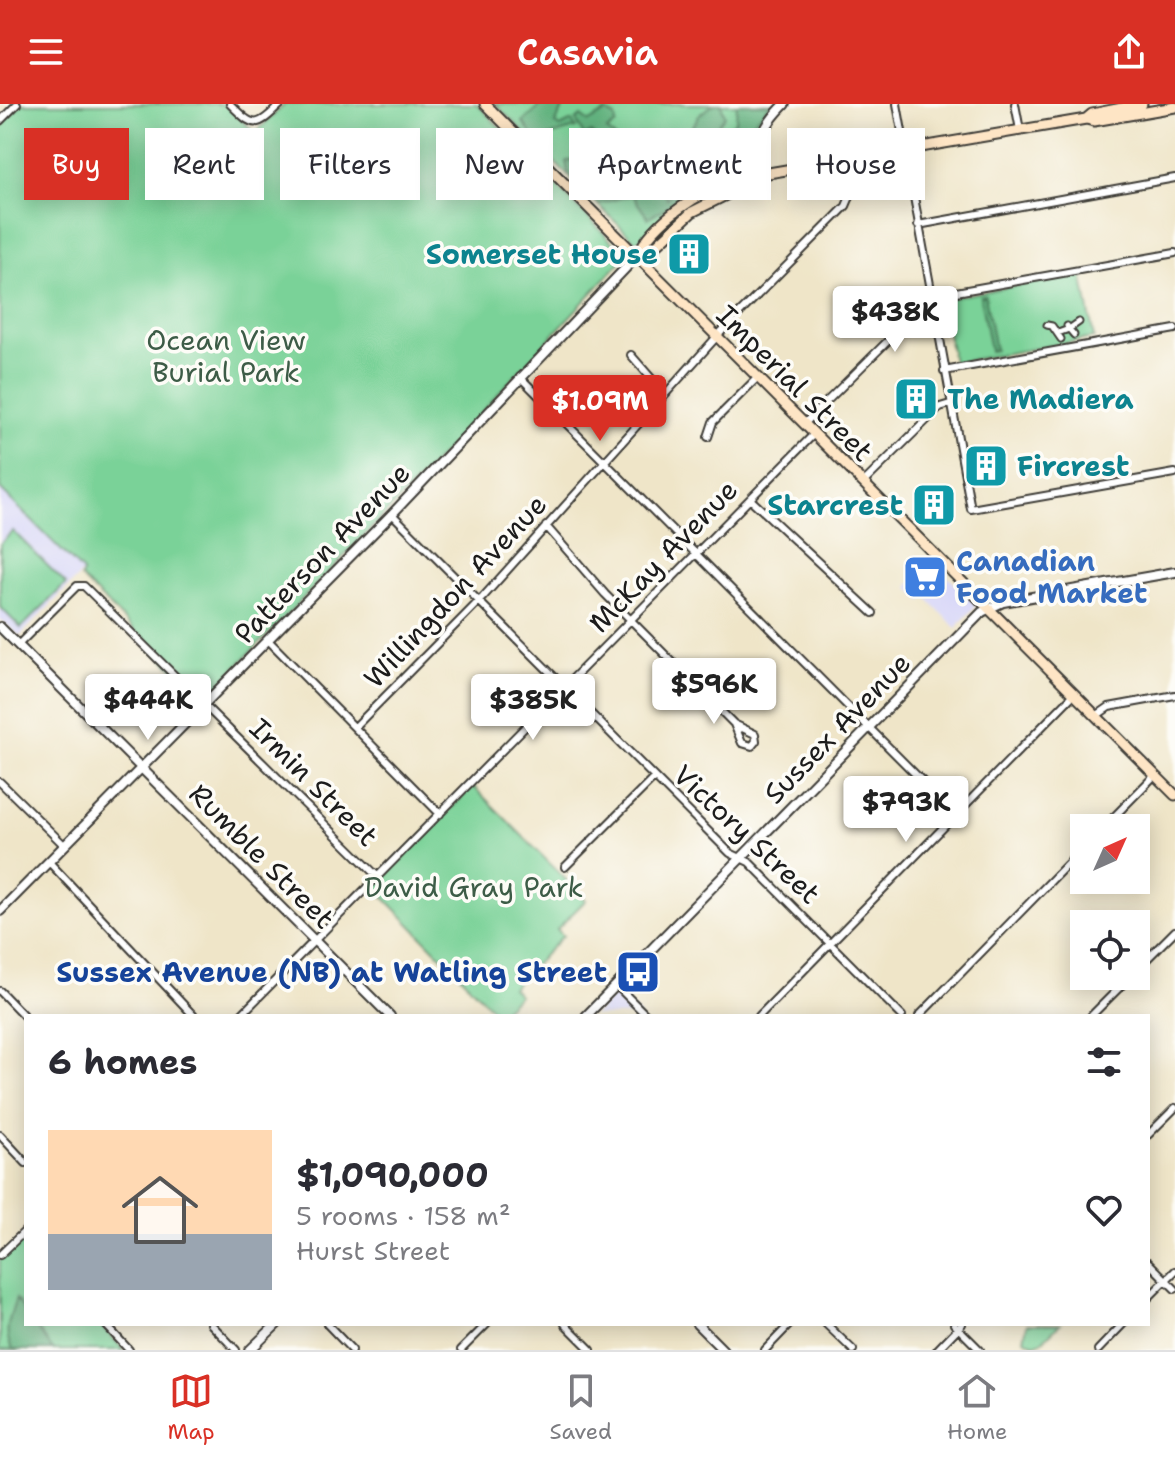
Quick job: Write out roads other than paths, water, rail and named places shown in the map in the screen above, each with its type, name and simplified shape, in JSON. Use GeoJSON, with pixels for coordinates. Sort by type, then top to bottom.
{"type":"FeatureCollection","features":[{"type":"Feature","properties":{"kind":"main road","name":"Imperial Street"},"geometry":{"type":"LineString","coordinates":[[485,104],[1175,795]]}},
{"type":"Feature","properties":{"kind":"main road"},"geometry":{"type":"LineString","coordinates":[[1086,119],[1092,114],[1142,104]]}},
{"type":"Feature","properties":{"kind":"main road"},"geometry":{"type":"LineString","coordinates":[[925,148],[1175,107]]}},
{"type":"Feature","properties":{"kind":"main road"},"geometry":{"type":"LineString","coordinates":[[637,256],[648,253],[692,212],[716,200]]}},
{"type":"Feature","properties":{"kind":"street"},"geometry":{"type":"LineString","coordinates":[[0,121],[17,104]]}},
{"type":"Feature","properties":{"kind":"street"},"geometry":{"type":"LineString","coordinates":[[230,104],[247,121],[255,123],[263,121],[281,104]]}},
{"type":"Feature","properties":{"kind":"street"},"geometry":{"type":"LineString","coordinates":[[764,128],[785,104]]}},
{"type":"Feature","properties":{"kind":"street"},"geometry":{"type":"LineString","coordinates":[[897,104],[902,128]]}},
{"type":"Feature","properties":{"kind":"street"},"geometry":{"type":"LineString","coordinates":[[1015,104],[1020,130]]}},
{"type":"Feature","properties":{"kind":"street"},"geometry":{"type":"LineString","coordinates":[[918,225],[1175,178]]}},
{"type":"Feature","properties":{"kind":"street","name":"Willingdon Avenue"},"geometry":{"type":"LineString","coordinates":[[355,727],[479,602],[717,336],[849,200]]}},
{"type":"Feature","properties":{"kind":"street"},"geometry":{"type":"LineString","coordinates":[[914,200],[971,509],[1175,473]]}},
{"type":"Feature","properties":{"kind":"street"},"geometry":{"type":"LineString","coordinates":[[804,424],[931,299],[1175,253]]}},
{"type":"Feature","properties":{"kind":"street","name":"Patterson Avenue"},"geometry":{"type":"LineString","coordinates":[[0,911],[144,769],[392,514],[637,256]]}},
{"type":"Feature","properties":{"kind":"street"},"geometry":{"type":"LineString","coordinates":[[1055,329],[1070,330],[1079,324]]}},
{"type":"Feature","properties":{"kind":"street"},"geometry":{"type":"LineString","coordinates":[[944,371],[1175,329]]}},
{"type":"Feature","properties":{"kind":"street"},"geometry":{"type":"LineString","coordinates":[[631,355],[665,394]]}},
{"type":"Feature","properties":{"kind":"street"},"geometry":{"type":"LineString","coordinates":[[520,377],[956,815]]}},
{"type":"Feature","properties":{"kind":"street"},"geometry":{"type":"LineString","coordinates":[[708,437],[713,422],[758,377]]}},
{"type":"Feature","properties":{"kind":"street"},"geometry":{"type":"LineString","coordinates":[[863,483],[940,407],[950,404]]}},
{"type":"Feature","properties":{"kind":"street","name":"McKay Avenue"},"geometry":{"type":"LineString","coordinates":[[242,1014],[814,434]]}},
{"type":"Feature","properties":{"kind":"street"},"geometry":{"type":"LineString","coordinates":[[750,499],[873,613]]}},
{"type":"Feature","properties":{"kind":"street","name":"Victory Street"},"geometry":{"type":"LineString","coordinates":[[392,514],[730,853],[749,862],[900,1014]]}},
{"type":"Feature","properties":{"kind":"street"},"geometry":{"type":"LineString","coordinates":[[546,526],[631,621],[734,724]]}},
{"type":"Feature","properties":{"kind":"street","name":"Sussex Avenue"},"geometry":{"type":"LineString","coordinates":[[588,1014],[868,726],[988,608],[1003,602],[1175,572]]}},
{"type":"Feature","properties":{"kind":"street","name":"Irmin Street"},"geometry":{"type":"LineString","coordinates":[[18,645],[81,584],[378,877]]}},
{"type":"Feature","properties":{"kind":"street","name":"Rumble Street"},"geometry":{"type":"LineString","coordinates":[[0,627],[388,1014]]}},
{"type":"Feature","properties":{"kind":"street"},"geometry":{"type":"LineString","coordinates":[[268,640],[440,814]]}},
{"type":"Feature","properties":{"kind":"street"},"geometry":{"type":"LineString","coordinates":[[761,1014],[1074,694]]}},
{"type":"Feature","properties":{"kind":"street"},"geometry":{"type":"LineString","coordinates":[[1096,716],[1109,707],[1175,695]]}},
{"type":"Feature","properties":{"kind":"street"},"geometry":{"type":"LineString","coordinates":[[1117,814],[1155,775]]}},
{"type":"Feature","properties":{"kind":"street"},"geometry":{"type":"LineString","coordinates":[[565,867],[654,778]]}},
{"type":"Feature","properties":{"kind":"street"},"geometry":{"type":"LineString","coordinates":[[0,782],[65,846]]}},
{"type":"Feature","properties":{"kind":"street"},"geometry":{"type":"LineString","coordinates":[[921,1014],[1070,861]]}},
{"type":"Feature","properties":{"kind":"street"},"geometry":{"type":"LineString","coordinates":[[49,862],[192,1014]]}},
{"type":"Feature","properties":{"kind":"street"},"geometry":{"type":"LineString","coordinates":[[1150,956],[1175,931]]}},
{"type":"Feature","properties":{"kind":"street"},"geometry":{"type":"LineString","coordinates":[[616,985],[645,1014]]}},
{"type":"Feature","properties":{"kind":"street"},"geometry":{"type":"LineString","coordinates":[[1093,1014],[1117,990]]}},
{"type":"Feature","properties":{"kind":"street"},"geometry":{"type":"LineString","coordinates":[[0,991],[24,1016]]}},
{"type":"Feature","properties":{"kind":"street"},"geometry":{"type":"LineString","coordinates":[[1150,1133],[1175,1108]]}},
{"type":"Feature","properties":{"kind":"street"},"geometry":{"type":"LineString","coordinates":[[0,1135],[24,1161]]}},
{"type":"Feature","properties":{"kind":"street"},"geometry":{"type":"LineString","coordinates":[[0,1255],[24,1232]]}},
{"type":"Feature","properties":{"kind":"street"},"geometry":{"type":"LineString","coordinates":[[1150,1264],[1175,1289]]}},
{"type":"Feature","properties":{"kind":"street"},"geometry":{"type":"LineString","coordinates":[[1150,1296],[1175,1271]]}},
{"type":"Feature","properties":{"kind":"street"},"geometry":{"type":"LineString","coordinates":[[107,1326],[129,1350]]}},
{"type":"Feature","properties":{"kind":"street"},"geometry":{"type":"LineString","coordinates":[[213,1326],[236,1350]]}},
{"type":"Feature","properties":{"kind":"street"},"geometry":{"type":"LineString","coordinates":[[250,1350],[275,1326]]}},
{"type":"Feature","properties":{"kind":"street"},"geometry":{"type":"LineString","coordinates":[[329,1326],[352,1350]]}},
{"type":"Feature","properties":{"kind":"street"},"geometry":{"type":"LineString","coordinates":[[461,1350],[485,1326]]}},
{"type":"Feature","properties":{"kind":"street"},"geometry":{"type":"LineString","coordinates":[[567,1326],[591,1350]]}},
{"type":"Feature","properties":{"kind":"street"},"geometry":{"type":"LineString","coordinates":[[699,1326],[723,1350]]}},
{"type":"Feature","properties":{"kind":"street"},"geometry":{"type":"LineString","coordinates":[[765,1350],[788,1326]]}},
{"type":"Feature","properties":{"kind":"street"},"geometry":{"type":"LineString","coordinates":[[828,1326],[853,1350]]}},
{"type":"Feature","properties":{"kind":"street"},"geometry":{"type":"LineString","coordinates":[[937,1350],[957,1326]]}},
{"type":"Feature","properties":{"kind":"street"},"geometry":{"type":"LineString","coordinates":[[959,1326],[980,1350]]}},
{"type":"Feature","properties":{"kind":"street"},"geometry":{"type":"LineString","coordinates":[[1098,1350],[1121,1326]]}},
{"type":"Feature","properties":{"kind":"place","name":"Somerset House"},"geometry":{"type":"Point","coordinates":[689,254]}},
{"type":"Feature","properties":{"kind":"place","name":"The Madiera"},"geometry":{"type":"Point","coordinates":[916,399]}},
{"type":"Feature","properties":{"kind":"place","name":"Fircrest"},"geometry":{"type":"Point","coordinates":[986,466]}},
{"type":"Feature","properties":{"kind":"place","name":"Starcrest"},"geometry":{"type":"Point","coordinates":[934,505]}},
{"type":"Feature","properties":{"kind":"place","name":"Canadian Food Market"},"geometry":{"type":"Point","coordinates":[925,577]}},
{"type":"Feature","properties":{"kind":"place","name":"Sussex Avenue (NB) at Watling Street"},"geometry":{"type":"Point","coordinates":[638,972]}},
{"type":"Feature","properties":{"kind":"park label","name":"Ocean View Burial Park"},"geometry":{"type":"Point","coordinates":[226,356]}},
{"type":"Feature","properties":{"kind":"park label","name":"David Gray Park"},"geometry":{"type":"Point","coordinates":[474,887]}}]}
